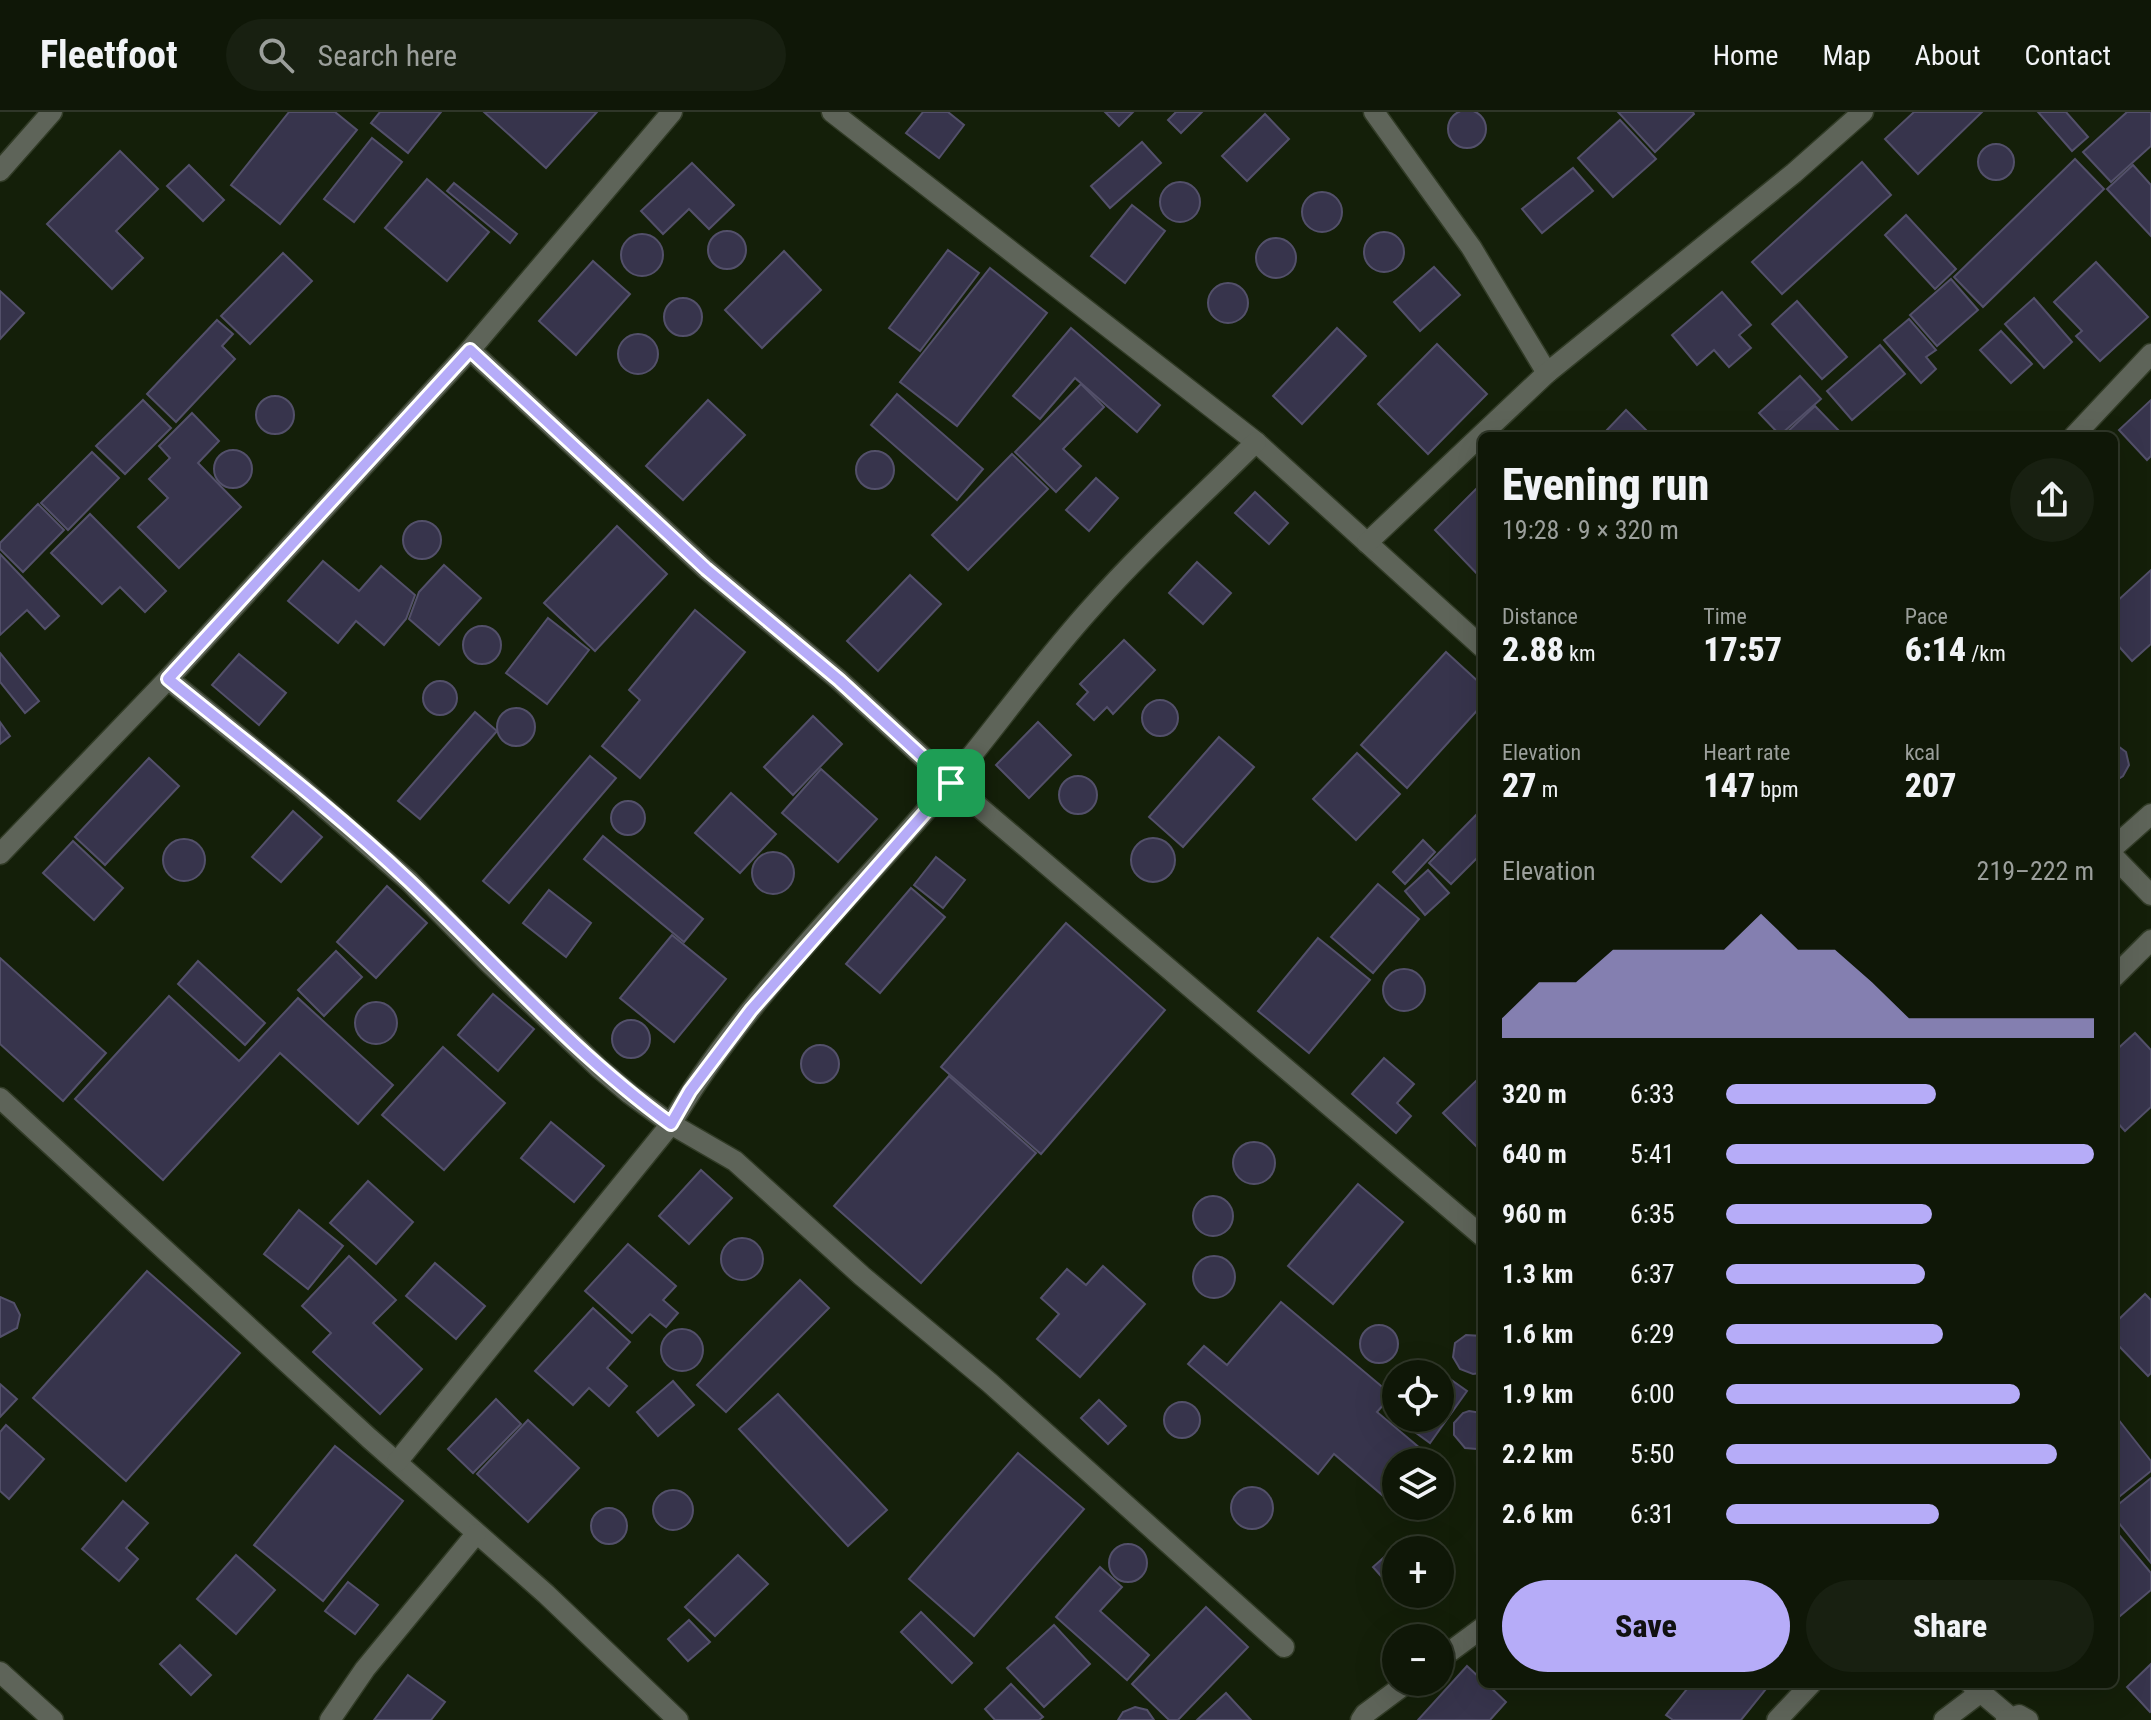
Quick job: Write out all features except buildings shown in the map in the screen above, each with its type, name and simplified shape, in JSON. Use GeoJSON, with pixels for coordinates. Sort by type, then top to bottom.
{"type":"FeatureCollection","features":[{"type":"Feature","properties":{"kind":"street"},"geometry":{"type":"LineString","coordinates":[[0,171],[52,112]]}},
{"type":"Feature","properties":{"kind":"street"},"geometry":{"type":"LineString","coordinates":[[0,854],[168,679],[470,350],[672,112]]}},
{"type":"Feature","properties":{"kind":"street"},"geometry":{"type":"LineString","coordinates":[[832,112],[1256,442],[1478,643]]}},
{"type":"Feature","properties":{"kind":"street"},"geometry":{"type":"LineString","coordinates":[[1374,112],[1471,247],[1547,373]]}},
{"type":"Feature","properties":{"kind":"street"},"geometry":{"type":"LineString","coordinates":[[1485,432],[1547,373],[1794,173],[1863,112]]}},
{"type":"Feature","properties":{"kind":"street"},"geometry":{"type":"LineString","coordinates":[[470,350],[706,569],[839,680],[951,783],[1478,1233]]}},
{"type":"Feature","properties":{"kind":"street"},"geometry":{"type":"LineString","coordinates":[[2078,432],[2151,354]]}},
{"type":"Feature","properties":{"kind":"street"},"geometry":{"type":"LineString","coordinates":[[1367,543],[1478,438]]}},
{"type":"Feature","properties":{"kind":"street"},"geometry":{"type":"LineString","coordinates":[[397,1462],[671,1124],[690,1091],[751,1010],[951,783],[1094,604],[1256,442]]}},
{"type":"Feature","properties":{"kind":"street"},"geometry":{"type":"LineString","coordinates":[[168,679],[302,788],[409,881],[570,1042],[630,1094],[671,1124],[735,1161],[862,1276],[990,1383],[1284,1647]]}},
{"type":"Feature","properties":{"kind":"street"},"geometry":{"type":"LineString","coordinates":[[2118,843],[2151,814]]}},
{"type":"Feature","properties":{"kind":"street"},"geometry":{"type":"LineString","coordinates":[[2118,861],[2151,895]]}},
{"type":"Feature","properties":{"kind":"street"},"geometry":{"type":"LineString","coordinates":[[2118,973],[2151,940]]}},
{"type":"Feature","properties":{"kind":"street"},"geometry":{"type":"LineString","coordinates":[[0,1098],[476,1534],[546,1594],[678,1720]]}},
{"type":"Feature","properties":{"kind":"street"},"geometry":{"type":"LineString","coordinates":[[330,1720],[365,1669],[476,1534]]}},
{"type":"Feature","properties":{"kind":"street"},"geometry":{"type":"LineString","coordinates":[[1454,1649],[1478,1631]]}},
{"type":"Feature","properties":{"kind":"street"},"geometry":{"type":"LineString","coordinates":[[0,1672],[53,1720]]}},
{"type":"Feature","properties":{"kind":"street"},"geometry":{"type":"LineString","coordinates":[[1777,1720],[1807,1688]]}},
{"type":"Feature","properties":{"kind":"street"},"geometry":{"type":"LineString","coordinates":[[1944,1720],[1976,1688],[2014,1719]]}},
{"type":"Feature","properties":{"kind":"street"},"geometry":{"type":"LineString","coordinates":[[1361,1720],[1389,1696]]}},
{"type":"Feature","properties":{"kind":"route"},"geometry":{"type":"LineString","coordinates":[[470,350],[706,569],[839,680],[951,783],[751,1010],[690,1091],[671,1124],[630,1094],[570,1042],[409,881],[302,788],[168,679],[470,350]]}}]}
